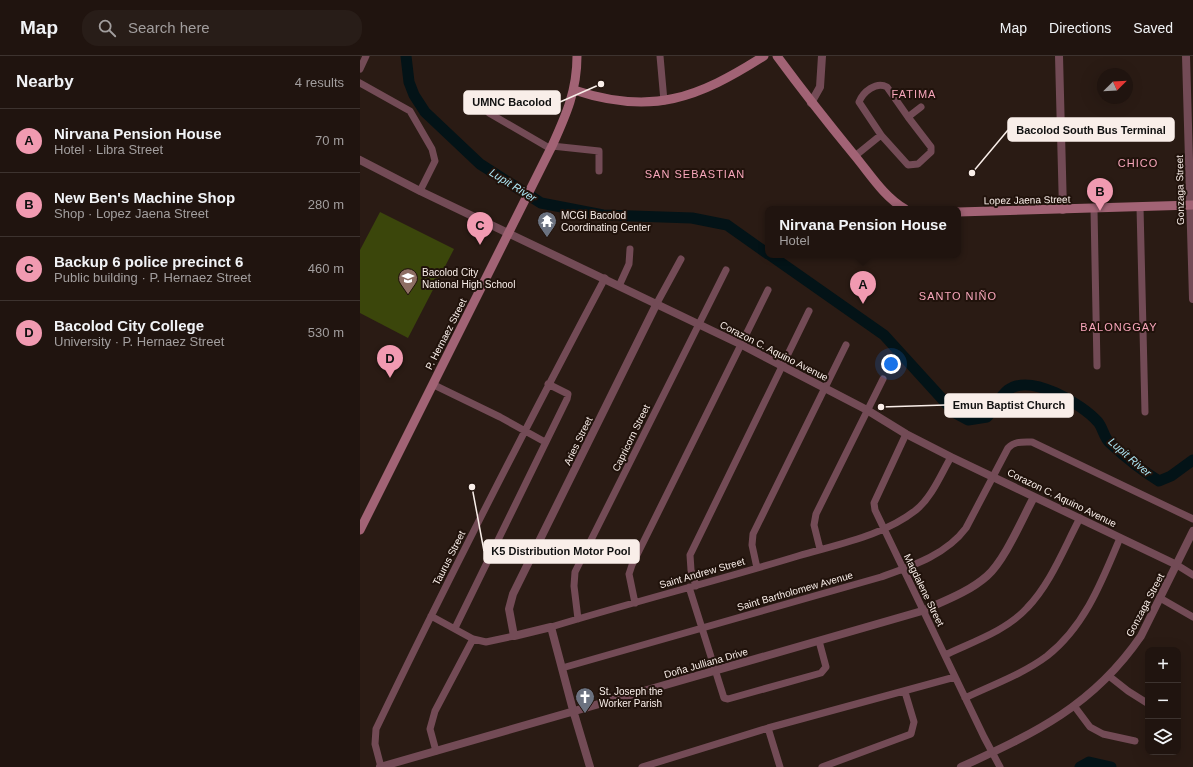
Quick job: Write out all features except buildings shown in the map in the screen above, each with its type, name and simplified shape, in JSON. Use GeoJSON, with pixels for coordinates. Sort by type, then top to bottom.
{"type":"FeatureCollection","features":[{"type":"Feature","properties":{"kind":"main road","name":"P. Hernaez Street"},"geometry":{"type":"LineString","coordinates":[[360,530],[510,233],[551,147],[574,90],[577,76],[577,56]]}},
{"type":"Feature","properties":{"kind":"main road"},"geometry":{"type":"LineString","coordinates":[[574,90],[616,102],[638,103],[664,101],[705,90],[732,77],[764,56]]}},
{"type":"Feature","properties":{"kind":"main road"},"geometry":{"type":"LineString","coordinates":[[777,56],[811,103],[884,192],[900,206]]}},
{"type":"Feature","properties":{"kind":"main road","name":"Lopez Jaena Street"},"geometry":{"type":"LineString","coordinates":[[961,212],[1192,206]]}},
{"type":"Feature","properties":{"kind":"street"},"geometry":{"type":"LineString","coordinates":[[360,69],[366,56]]}},
{"type":"Feature","properties":{"kind":"street"},"geometry":{"type":"LineString","coordinates":[[660,56],[664,101]]}},
{"type":"Feature","properties":{"kind":"street"},"geometry":{"type":"LineString","coordinates":[[811,103],[820,87],[822,56]]}},
{"type":"Feature","properties":{"kind":"street"},"geometry":{"type":"LineString","coordinates":[[1059,56],[1063,210]]}},
{"type":"Feature","properties":{"kind":"street","name":"Gonzaga Street"},"geometry":{"type":"LineString","coordinates":[[1186,56],[1190,96],[1193,299]]}},
{"type":"Feature","properties":{"kind":"street"},"geometry":{"type":"LineString","coordinates":[[360,83],[406,108],[410,112],[432,149],[435,161],[420,191]]}},
{"type":"Feature","properties":{"kind":"street"},"geometry":{"type":"LineString","coordinates":[[877,84],[882,84],[887,87],[931,147],[931,152],[918,164],[908,165],[881,135],[859,102],[861,98],[877,84]]}},
{"type":"Feature","properties":{"kind":"street"},"geometry":{"type":"LineString","coordinates":[[908,117],[921,107]]}},
{"type":"Feature","properties":{"kind":"street"},"geometry":{"type":"LineString","coordinates":[[489,113],[551,147],[599,151],[600,171]]}},
{"type":"Feature","properties":{"kind":"street"},"geometry":{"type":"LineString","coordinates":[[855,156],[881,135]]}},
{"type":"Feature","properties":{"kind":"street","name":"Corazon C. Aquino Avenue"},"geometry":{"type":"LineString","coordinates":[[360,160],[420,191],[605,278],[618,286],[742,345],[867,410],[906,434],[951,457],[1177,565]]}},
{"type":"Feature","properties":{"kind":"street"},"geometry":{"type":"LineString","coordinates":[[1140,207],[1145,412]]}},
{"type":"Feature","properties":{"kind":"street"},"geometry":{"type":"LineString","coordinates":[[1094,209],[1097,366]]}},
{"type":"Feature","properties":{"kind":"street"},"geometry":{"type":"LineString","coordinates":[[618,286],[629,264],[630,249]]}},
{"type":"Feature","properties":{"kind":"street","name":"Aries Street"},"geometry":{"type":"LineString","coordinates":[[514,636],[509,609],[514,594],[656,303],[681,259]]}},
{"type":"Feature","properties":{"kind":"street","name":"Capricorn Street"},"geometry":{"type":"LineString","coordinates":[[578,619],[574,586],[576,572],[726,270]]}},
{"type":"Feature","properties":{"kind":"street","name":"Taurus Street"},"geometry":{"type":"LineString","coordinates":[[381,767],[375,744],[376,729],[430,616],[548,384],[605,278]]}},
{"type":"Feature","properties":{"kind":"street"},"geometry":{"type":"LineString","coordinates":[[635,602],[629,574],[632,565],[768,290]]}},
{"type":"Feature","properties":{"kind":"street"},"geometry":{"type":"LineString","coordinates":[[809,311],[690,555],[693,586],[701,628],[724,698],[728,699],[821,673],[826,667],[820,641]]}},
{"type":"Feature","properties":{"kind":"street"},"geometry":{"type":"LineString","coordinates":[[757,568],[752,545],[753,534],[846,345]]}},
{"type":"Feature","properties":{"kind":"street"},"geometry":{"type":"LineString","coordinates":[[820,549],[814,525],[816,514],[883,379]]}},
{"type":"Feature","properties":{"kind":"street"},"geometry":{"type":"LineString","coordinates":[[455,628],[567,399],[568,394],[548,384]]}},
{"type":"Feature","properties":{"kind":"street"},"geometry":{"type":"LineString","coordinates":[[434,385],[545,442]]}},
{"type":"Feature","properties":{"kind":"street","name":"Magdalene Street"},"geometry":{"type":"LineString","coordinates":[[906,434],[874,503],[877,516],[922,611],[1000,767]]}},
{"type":"Feature","properties":{"kind":"street","name":"Saint Bartholomew Avenue"},"geometry":{"type":"LineString","coordinates":[[562,668],[881,577],[930,556],[959,537],[966,528],[1004,455],[1013,444],[1032,442],[1193,519]]}},
{"type":"Feature","properties":{"kind":"street","name":"Saint Andrew Street"},"geometry":{"type":"LineString","coordinates":[[430,616],[455,628],[472,639],[486,642],[551,627],[820,549],[884,528],[918,508],[929,494],[951,457]]}},
{"type":"Feature","properties":{"kind":"street","name":"Doña Julliana Drive"},"geometry":{"type":"LineString","coordinates":[[381,767],[573,710],[922,611],[971,587],[988,576],[997,565],[1034,497]]}},
{"type":"Feature","properties":{"kind":"street"},"geometry":{"type":"LineString","coordinates":[[945,656],[1002,628],[1027,609],[1046,582],[1080,518]]}},
{"type":"Feature","properties":{"kind":"street","name":"Gonzaga Street"},"geometry":{"type":"LineString","coordinates":[[961,767],[1052,722],[1075,707],[1109,676],[1133,648],[1177,565],[1193,531]]}},
{"type":"Feature","properties":{"kind":"street"},"geometry":{"type":"LineString","coordinates":[[965,698],[1025,670],[1047,656],[1068,636],[1088,609],[1120,538]]}},
{"type":"Feature","properties":{"kind":"street"},"geometry":{"type":"LineString","coordinates":[[1177,565],[1193,575]]}},
{"type":"Feature","properties":{"kind":"street"},"geometry":{"type":"LineString","coordinates":[[1160,598],[1193,617]]}},
{"type":"Feature","properties":{"kind":"street"},"geometry":{"type":"LineString","coordinates":[[551,627],[590,767]]}},
{"type":"Feature","properties":{"kind":"street"},"geometry":{"type":"LineString","coordinates":[[436,751],[430,728],[435,710],[472,639]]}},
{"type":"Feature","properties":{"kind":"street"},"geometry":{"type":"LineString","coordinates":[[1109,676],[1145,702]]}},
{"type":"Feature","properties":{"kind":"street"},"geometry":{"type":"LineString","coordinates":[[642,767],[650,766],[768,728],[905,692],[955,677]]}},
{"type":"Feature","properties":{"kind":"street"},"geometry":{"type":"LineString","coordinates":[[822,767],[910,734],[914,722],[905,692]]}},
{"type":"Feature","properties":{"kind":"street"},"geometry":{"type":"LineString","coordinates":[[1075,707],[1090,727],[1103,734],[1135,741]]}},
{"type":"Feature","properties":{"kind":"street"},"geometry":{"type":"LineString","coordinates":[[768,728],[780,767]]}},
{"type":"Feature","properties":{"kind":"green space"},"geometry":{"type":"Polygon","coordinates":[[[380,212],[454,249],[408,338],[360,313],[360,250],[380,212]]]}},
{"type":"Feature","properties":{"kind":"waterway","name":"Lupit River"},"geometry":{"type":"LineString","coordinates":[[406,56],[409,82],[414,95],[425,112],[480,164],[541,203],[603,215],[692,218],[727,225],[765,252]]}},
{"type":"Feature","properties":{"kind":"waterway","name":"Lupit River"},"geometry":{"type":"LineString","coordinates":[[774,258],[884,335],[955,413],[968,420],[987,417],[1008,390],[1018,386],[1030,385],[1056,393],[1069,399],[1080,407],[1098,422],[1110,443],[1133,463],[1159,481],[1171,476],[1193,460]]}},
{"type":"Feature","properties":{"kind":"waterway","name":"Lupit River"},"geometry":{"type":"LineString","coordinates":[[1080,767],[1089,762],[1111,767]]}},
{"type":"Feature","properties":{"kind":"place","name":"UMNC Bacolod"},"geometry":{"type":"Point","coordinates":[601,84]}},
{"type":"Feature","properties":{"kind":"place","name":"Bacolod South Bus Terminal"},"geometry":{"type":"Point","coordinates":[972,173]}},
{"type":"Feature","properties":{"kind":"place","name":"New Ben's Machine Shop"},"geometry":{"type":"Point","coordinates":[1100,211]}},
{"type":"Feature","properties":{"kind":"place","name":"MCGI Bacolod Coordinating Center"},"geometry":{"type":"Point","coordinates":[547,238]}},
{"type":"Feature","properties":{"kind":"place","name":"Backup 6 police precinct 6"},"geometry":{"type":"Point","coordinates":[480,245]}},
{"type":"Feature","properties":{"kind":"place","name":"Bacolod City National High School"},"geometry":{"type":"Point","coordinates":[408,295]}},
{"type":"Feature","properties":{"kind":"place","name":"Nirvana Pension House"},"geometry":{"type":"Point","coordinates":[863,304]}},
{"type":"Feature","properties":{"kind":"place","name":"Bacolod City College"},"geometry":{"type":"Point","coordinates":[390,378]}},
{"type":"Feature","properties":{"kind":"place","name":"Emun Baptist Church"},"geometry":{"type":"Point","coordinates":[881,407]}},
{"type":"Feature","properties":{"kind":"place","name":"K5 Distribution Motor Pool"},"geometry":{"type":"Point","coordinates":[472,487]}},
{"type":"Feature","properties":{"kind":"place","name":"St. Joseph the Worker Parish"},"geometry":{"type":"Point","coordinates":[585,714]}},
{"type":"Feature","properties":{"kind":"district","name":"FATIMA"},"geometry":{"type":"Point","coordinates":[914,94]}},
{"type":"Feature","properties":{"kind":"district","name":"CHICO"},"geometry":{"type":"Point","coordinates":[1138,163]}},
{"type":"Feature","properties":{"kind":"district","name":"SAN SEBASTIAN"},"geometry":{"type":"Point","coordinates":[695,174]}},
{"type":"Feature","properties":{"kind":"district","name":"SANTO NIÑO"},"geometry":{"type":"Point","coordinates":[958,296]}},
{"type":"Feature","properties":{"kind":"district","name":"BALONGGAY"},"geometry":{"type":"Point","coordinates":[1119,327]}}]}
